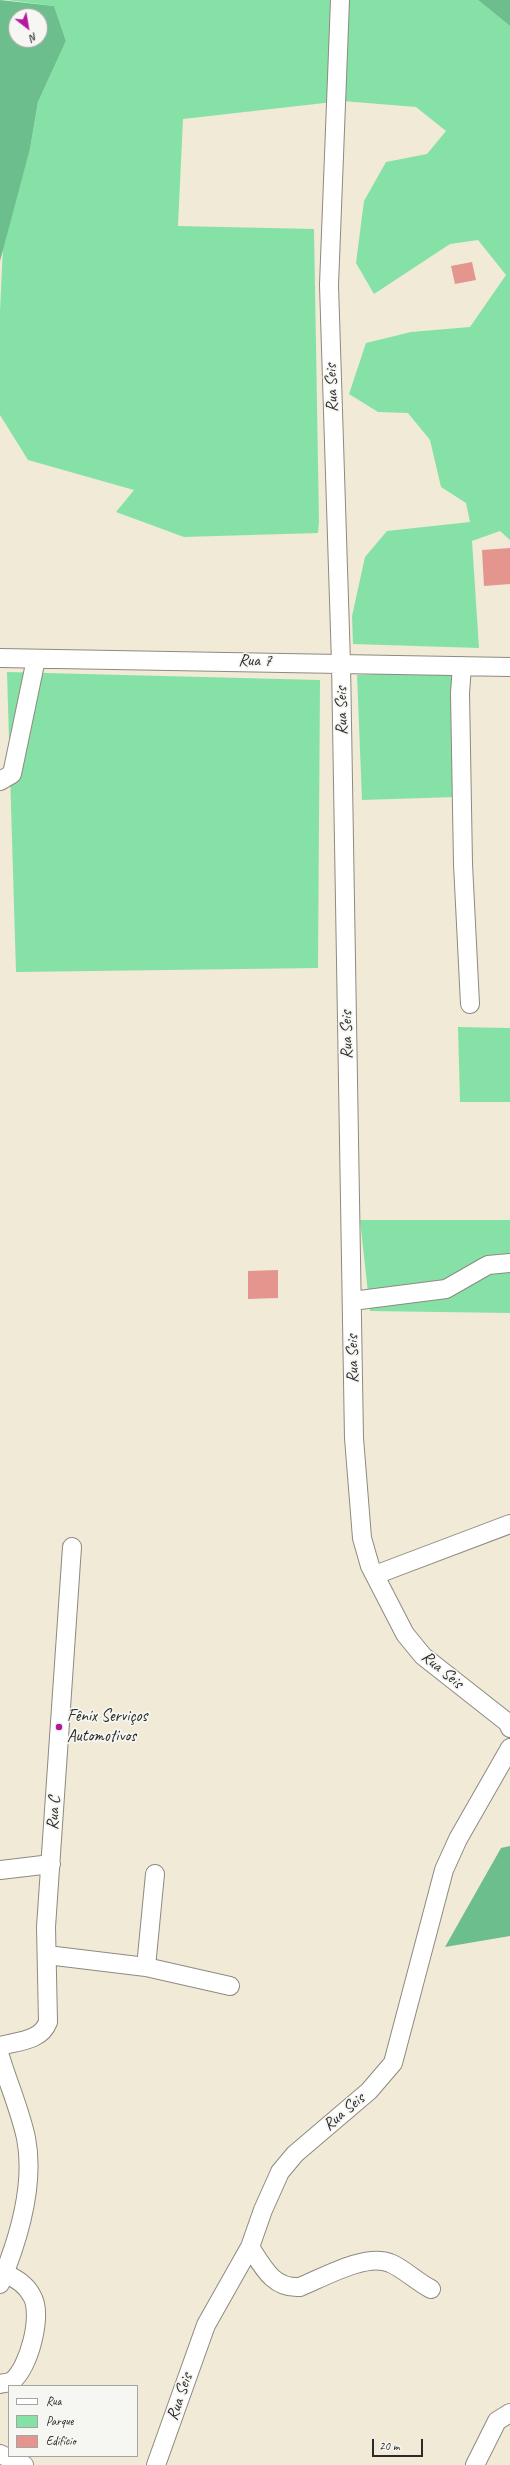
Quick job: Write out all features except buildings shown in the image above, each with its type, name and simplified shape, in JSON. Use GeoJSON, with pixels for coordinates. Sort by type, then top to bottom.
{"type":"FeatureCollection","features":[{"type":"Feature","properties":{"kind":"street","name":"Rua Seis"},"geometry":{"type":"LineString","coordinates":[[340,0],[329,285],[341,662],[354,1438],[362,1538],[375,1575],[405,1634],[423,1656],[508,1723],[510,1728]]}},
{"type":"Feature","properties":{"kind":"street","name":"Rua 7"},"geometry":{"type":"LineString","coordinates":[[0,658],[341,662],[510,667]]}},
{"type":"Feature","properties":{"kind":"street"},"geometry":{"type":"LineString","coordinates":[[0,781],[12,774],[36,659]]}},
{"type":"Feature","properties":{"kind":"street"},"geometry":{"type":"LineString","coordinates":[[462,666],[460,692],[463,856],[470,1004]]}},
{"type":"Feature","properties":{"kind":"street"},"geometry":{"type":"LineString","coordinates":[[352,1301],[446,1289],[488,1265],[510,1263]]}},
{"type":"Feature","properties":{"kind":"street"},"geometry":{"type":"LineString","coordinates":[[375,1575],[510,1524]]}},
{"type":"Feature","properties":{"kind":"street","name":"Rua C"},"geometry":{"type":"LineString","coordinates":[[0,2046],[38,2036],[45,2031],[48,2022],[46,1927],[72,1548]]}},
{"type":"Feature","properties":{"kind":"street","name":"Rua Seis"},"geometry":{"type":"LineString","coordinates":[[156,2465],[206,2325],[250,2247],[263,2210],[280,2172],[295,2154],[369,2091],[394,2063],[444,1870],[458,1839],[510,1748]]}},
{"type":"Feature","properties":{"kind":"street"},"geometry":{"type":"LineString","coordinates":[[0,1870],[51,1864]]}},
{"type":"Feature","properties":{"kind":"street"},"geometry":{"type":"LineString","coordinates":[[146,1967],[155,1874]]}},
{"type":"Feature","properties":{"kind":"street"},"geometry":{"type":"LineString","coordinates":[[47,1955],[146,1967],[230,1986]]}},
{"type":"Feature","properties":{"kind":"street"},"geometry":{"type":"LineString","coordinates":[[0,2056],[26,2138],[28,2165],[26,2198],[2,2278],[23,2283],[33,2297],[38,2317],[25,2364],[11,2381],[0,2384]]}},
{"type":"Feature","properties":{"kind":"street"},"geometry":{"type":"LineString","coordinates":[[250,2247],[274,2281],[292,2287],[300,2287],[361,2262],[379,2259],[391,2263],[416,2282],[431,2289]]}},
{"type":"Feature","properties":{"kind":"street"},"geometry":{"type":"LineString","coordinates":[[475,2465],[497,2421],[510,2413]]}},
{"type":"Feature","properties":{"kind":"street"},"geometry":{"type":"LineString","coordinates":[[0,2454],[24,2465]]}},
{"type":"Feature","properties":{"kind":"green space"},"geometry":{"type":"Polygon","coordinates":[[[0,0],[54,6],[66,41],[38,102],[30,149],[0,261],[0,0]]]}},
{"type":"Feature","properties":{"kind":"green space"},"geometry":{"type":"Polygon","coordinates":[[[7,0],[478,0],[510,26],[510,540],[500,531],[472,541],[479,648],[353,644],[352,616],[365,557],[387,531],[470,522],[466,503],[441,487],[430,440],[408,413],[378,412],[349,394],[366,343],[411,332],[470,327],[506,275],[478,240],[450,244],[374,294],[356,263],[364,201],[386,162],[427,154],[446,131],[416,107],[342,101],[183,119],[178,226],[314,229],[319,521],[318,533],[184,537],[116,512],[134,490],[28,460],[0,415],[0,311],[3,246],[30,149],[38,102],[66,41],[54,6],[7,0]]]}},
{"type":"Feature","properties":{"kind":"green space"},"geometry":{"type":"Polygon","coordinates":[[[478,0],[510,0],[510,26],[478,0]]]}},
{"type":"Feature","properties":{"kind":"green space"},"geometry":{"type":"Polygon","coordinates":[[[452,671],[456,797],[362,800],[357,675],[452,671]]]}},
{"type":"Feature","properties":{"kind":"green space"},"geometry":{"type":"Polygon","coordinates":[[[7,672],[320,680],[318,968],[16,972],[7,672]]]}},
{"type":"Feature","properties":{"kind":"green space"},"geometry":{"type":"Polygon","coordinates":[[[458,1027],[510,1028],[510,1102],[460,1102],[458,1027]]]}},
{"type":"Feature","properties":{"kind":"green space"},"geometry":{"type":"Polygon","coordinates":[[[360,1220],[510,1220],[510,1313],[370,1311],[360,1220]]]}},
{"type":"Feature","properties":{"kind":"green space"},"geometry":{"type":"Polygon","coordinates":[[[510,1846],[510,1936],[445,1947],[501,1848],[510,1846]]]}},
{"type":"Feature","properties":{"kind":"place","name":"Fênix Serviços Automotivos"},"geometry":{"type":"Point","coordinates":[59,1727]}}]}
